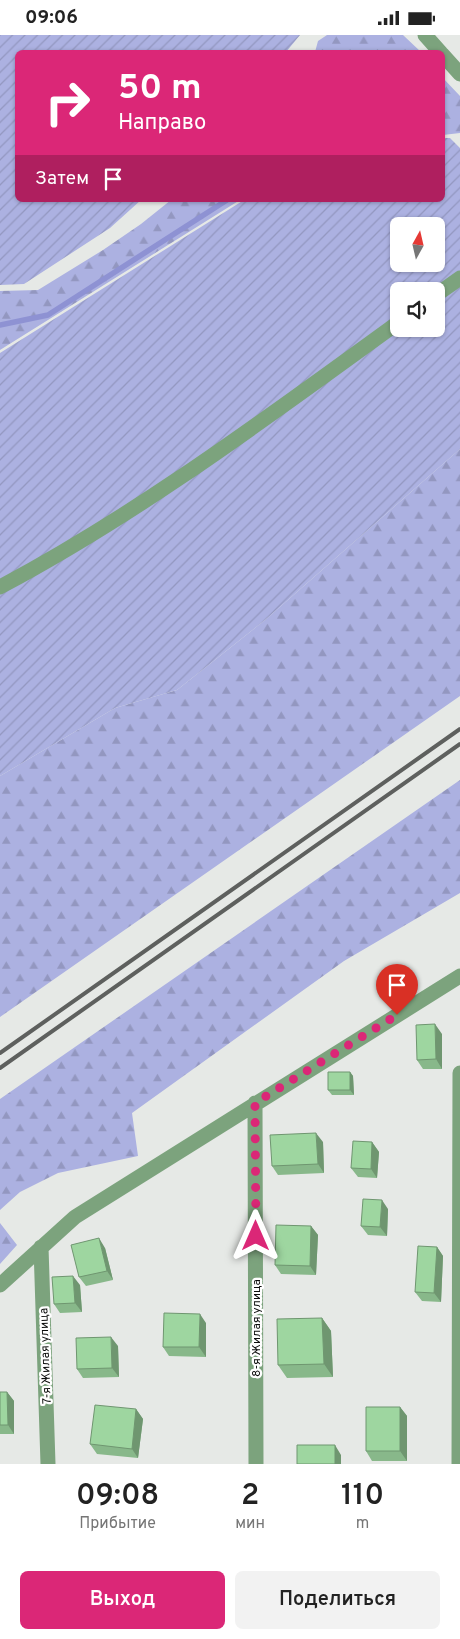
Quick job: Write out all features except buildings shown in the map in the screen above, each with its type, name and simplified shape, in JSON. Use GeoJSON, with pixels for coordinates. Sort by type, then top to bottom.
{"type":"FeatureCollection","features":[{"type":"Feature","properties":{"kind":"street"},"geometry":{"type":"LineString","coordinates":[[425,35],[439,50]]}},
{"type":"Feature","properties":{"kind":"street"},"geometry":{"type":"LineString","coordinates":[[445,56],[460,74]]}},
{"type":"Feature","properties":{"kind":"street"},"geometry":{"type":"LineString","coordinates":[[445,289],[460,278]]}},
{"type":"Feature","properties":{"kind":"street"},"geometry":{"type":"LineString","coordinates":[[0,587],[130,512],[222,450],[390,329]]}},
{"type":"Feature","properties":{"kind":"street"},"geometry":{"type":"LineString","coordinates":[[0,1285],[75,1217],[255,1103],[460,977]]}},
{"type":"Feature","properties":{"kind":"street"},"geometry":{"type":"LineString","coordinates":[[458,1464],[460,1073]]}},
{"type":"Feature","properties":{"kind":"street","name":"8-я Жилая улица"},"geometry":{"type":"LineString","coordinates":[[255,1103],[256,1464]]}},
{"type":"Feature","properties":{"kind":"street","name":"7-я Жилая улица"},"geometry":{"type":"LineString","coordinates":[[41,1247],[48,1464]]}},
{"type":"Feature","properties":{"kind":"green space"},"geometry":{"type":"Polygon","coordinates":[[[0,35],[300,35],[288,50],[15,50],[15,202],[139,202],[110,228],[24,284],[0,285],[0,35]]]}},
{"type":"Feature","properties":{"kind":"green space"},"geometry":{"type":"Polygon","coordinates":[[[327,35],[403,35],[419,50],[316,50],[318,41],[327,35]]]}},
{"type":"Feature","properties":{"kind":"green space"},"geometry":{"type":"Polygon","coordinates":[[[445,80],[460,96],[460,133],[445,135],[445,80]]]}},
{"type":"Feature","properties":{"kind":"green space"},"geometry":{"type":"Polygon","coordinates":[[[445,138],[450,138],[460,148],[460,449],[265,620],[177,690],[115,708],[0,776],[0,353],[241,202],[445,202],[445,138]]]}},
{"type":"Feature","properties":{"kind":"green space"},"geometry":{"type":"Polygon","coordinates":[[[168,202],[237,202],[0,350],[0,291],[38,290],[141,224],[168,202]]]}},
{"type":"Feature","properties":{"kind":"green space"},"geometry":{"type":"Polygon","coordinates":[[[460,449],[460,696],[0,1017],[0,776],[115,708],[177,690],[265,620],[460,449]]]}},
{"type":"Feature","properties":{"kind":"green space"},"geometry":{"type":"Polygon","coordinates":[[[460,780],[460,893],[344,961],[132,1113],[138,1156],[58,1173],[20,1192],[0,1210],[0,1099],[460,780]]]}},
{"type":"Feature","properties":{"kind":"green space"},"geometry":{"type":"Polygon","coordinates":[[[0,1223],[17,1245],[0,1264],[0,1223]]]}},
{"type":"Feature","properties":{"kind":"waterway"},"geometry":{"type":"LineString","coordinates":[[0,325],[48,315],[224,202]]}},
{"type":"Feature","properties":{"kind":"railway"},"geometry":{"type":"LineString","coordinates":[[0,1053],[460,729]]}},
{"type":"Feature","properties":{"kind":"railway"},"geometry":{"type":"LineString","coordinates":[[0,1068],[460,744]]}},
{"type":"Feature","properties":{"kind":"route"},"geometry":{"type":"LineString","coordinates":[[256,1236],[255,1103],[397,1015]]}}]}
